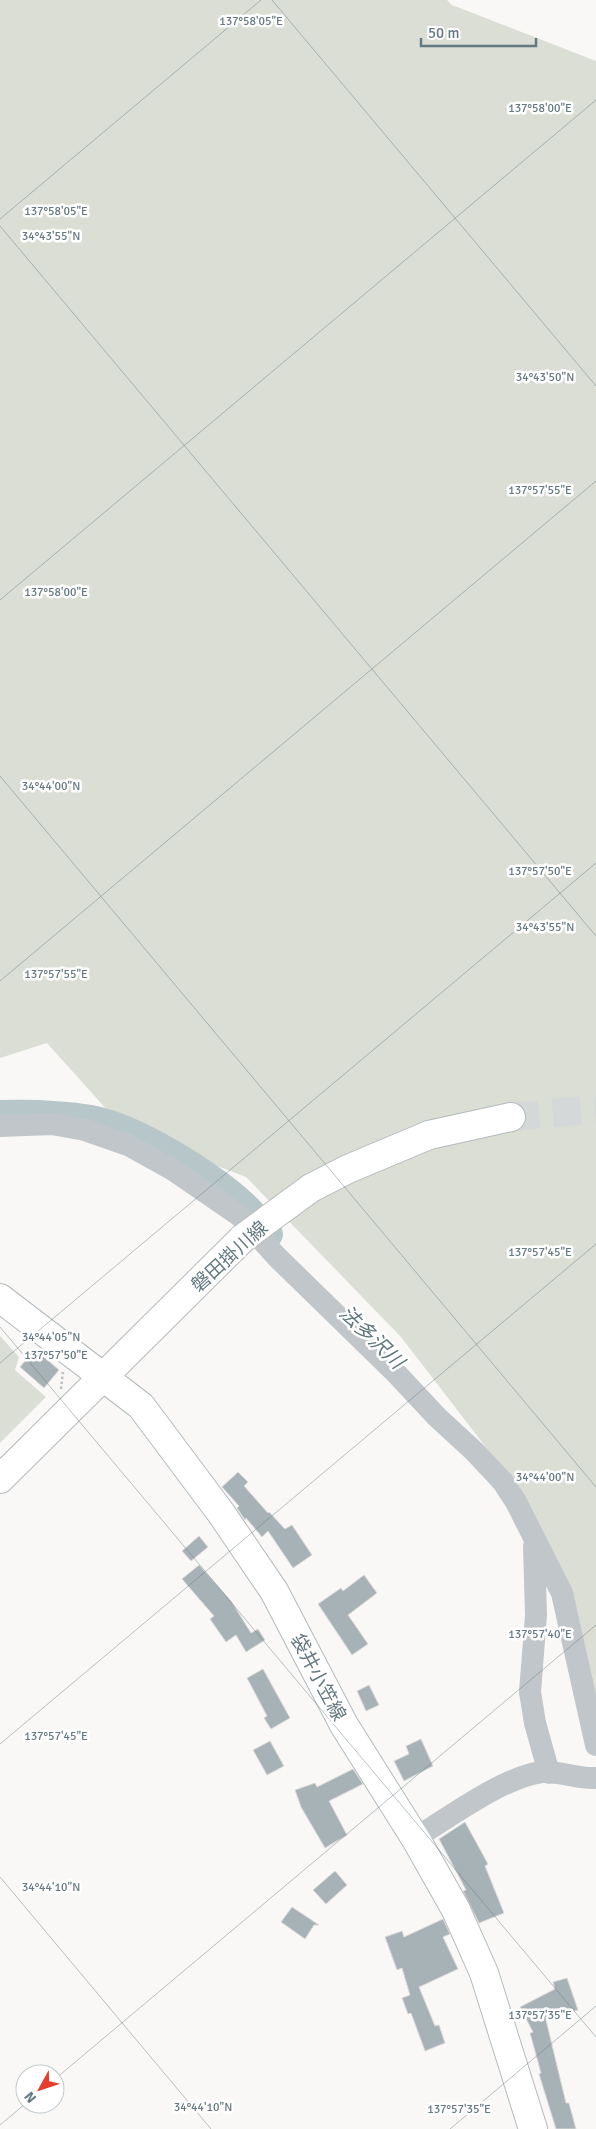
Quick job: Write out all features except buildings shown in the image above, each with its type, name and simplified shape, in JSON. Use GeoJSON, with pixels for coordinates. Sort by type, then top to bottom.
{"type":"FeatureCollection","features":[{"type":"Feature","properties":{"kind":"main road","name":"磐田掛川線"},"geometry":{"type":"LineString","coordinates":[[0,1479],[243,1238],[311,1188],[348,1169],[429,1136],[511,1117]]}},
{"type":"Feature","properties":{"kind":"main road","name":"袋井小笠線"},"geometry":{"type":"LineString","coordinates":[[0,1298],[141,1406],[220,1513],[274,1591],[344,1725],[415,1838],[456,1910],[484,1973],[533,2129]]}},
{"type":"Feature","properties":{"kind":"street"},"geometry":{"type":"LineString","coordinates":[[0,1126],[52,1124],[84,1130],[128,1145],[173,1170],[240,1216],[277,1258],[394,1371],[437,1417],[475,1452],[502,1482],[516,1502],[534,1541],[562,1593],[596,1745]]}},
{"type":"Feature","properties":{"kind":"street"},"geometry":{"type":"LineString","coordinates":[[534,1541],[535,1622],[530,1692],[534,1723],[549,1773]]}},
{"type":"Feature","properties":{"kind":"street"},"geometry":{"type":"LineString","coordinates":[[535,1622],[564,1602]]}},
{"type":"Feature","properties":{"kind":"street"},"geometry":{"type":"LineString","coordinates":[[415,1838],[482,1797],[520,1777],[549,1773],[595,1780]]}},
{"type":"Feature","properties":{"kind":"path"},"geometry":{"type":"LineString","coordinates":[[59,1394],[63,1378],[62,1366]]}},
{"type":"Feature","properties":{"kind":"shaded area"},"geometry":{"type":"Polygon","coordinates":[[[0,0],[447,0],[452,5],[596,61],[596,1729],[562,1593],[498,1463],[401,1337],[246,1177],[126,1131],[47,1043],[0,1058],[0,0]]]}},
{"type":"Feature","properties":{"kind":"shaded area"},"geometry":{"type":"Polygon","coordinates":[[[0,1336],[19,1357],[15,1370],[46,1397],[0,1443],[0,1336]]]}},
{"type":"Feature","properties":{"kind":"waterway","name":"法多沢川"},"geometry":{"type":"LineString","coordinates":[[0,1114],[46,1114],[80,1117],[129,1131],[172,1153],[230,1193],[247,1208],[269,1234]]}},
{"type":"Feature","properties":{"kind":"tunnel"},"geometry":{"type":"LineString","coordinates":[[511,1117],[596,1109]]}}]}
